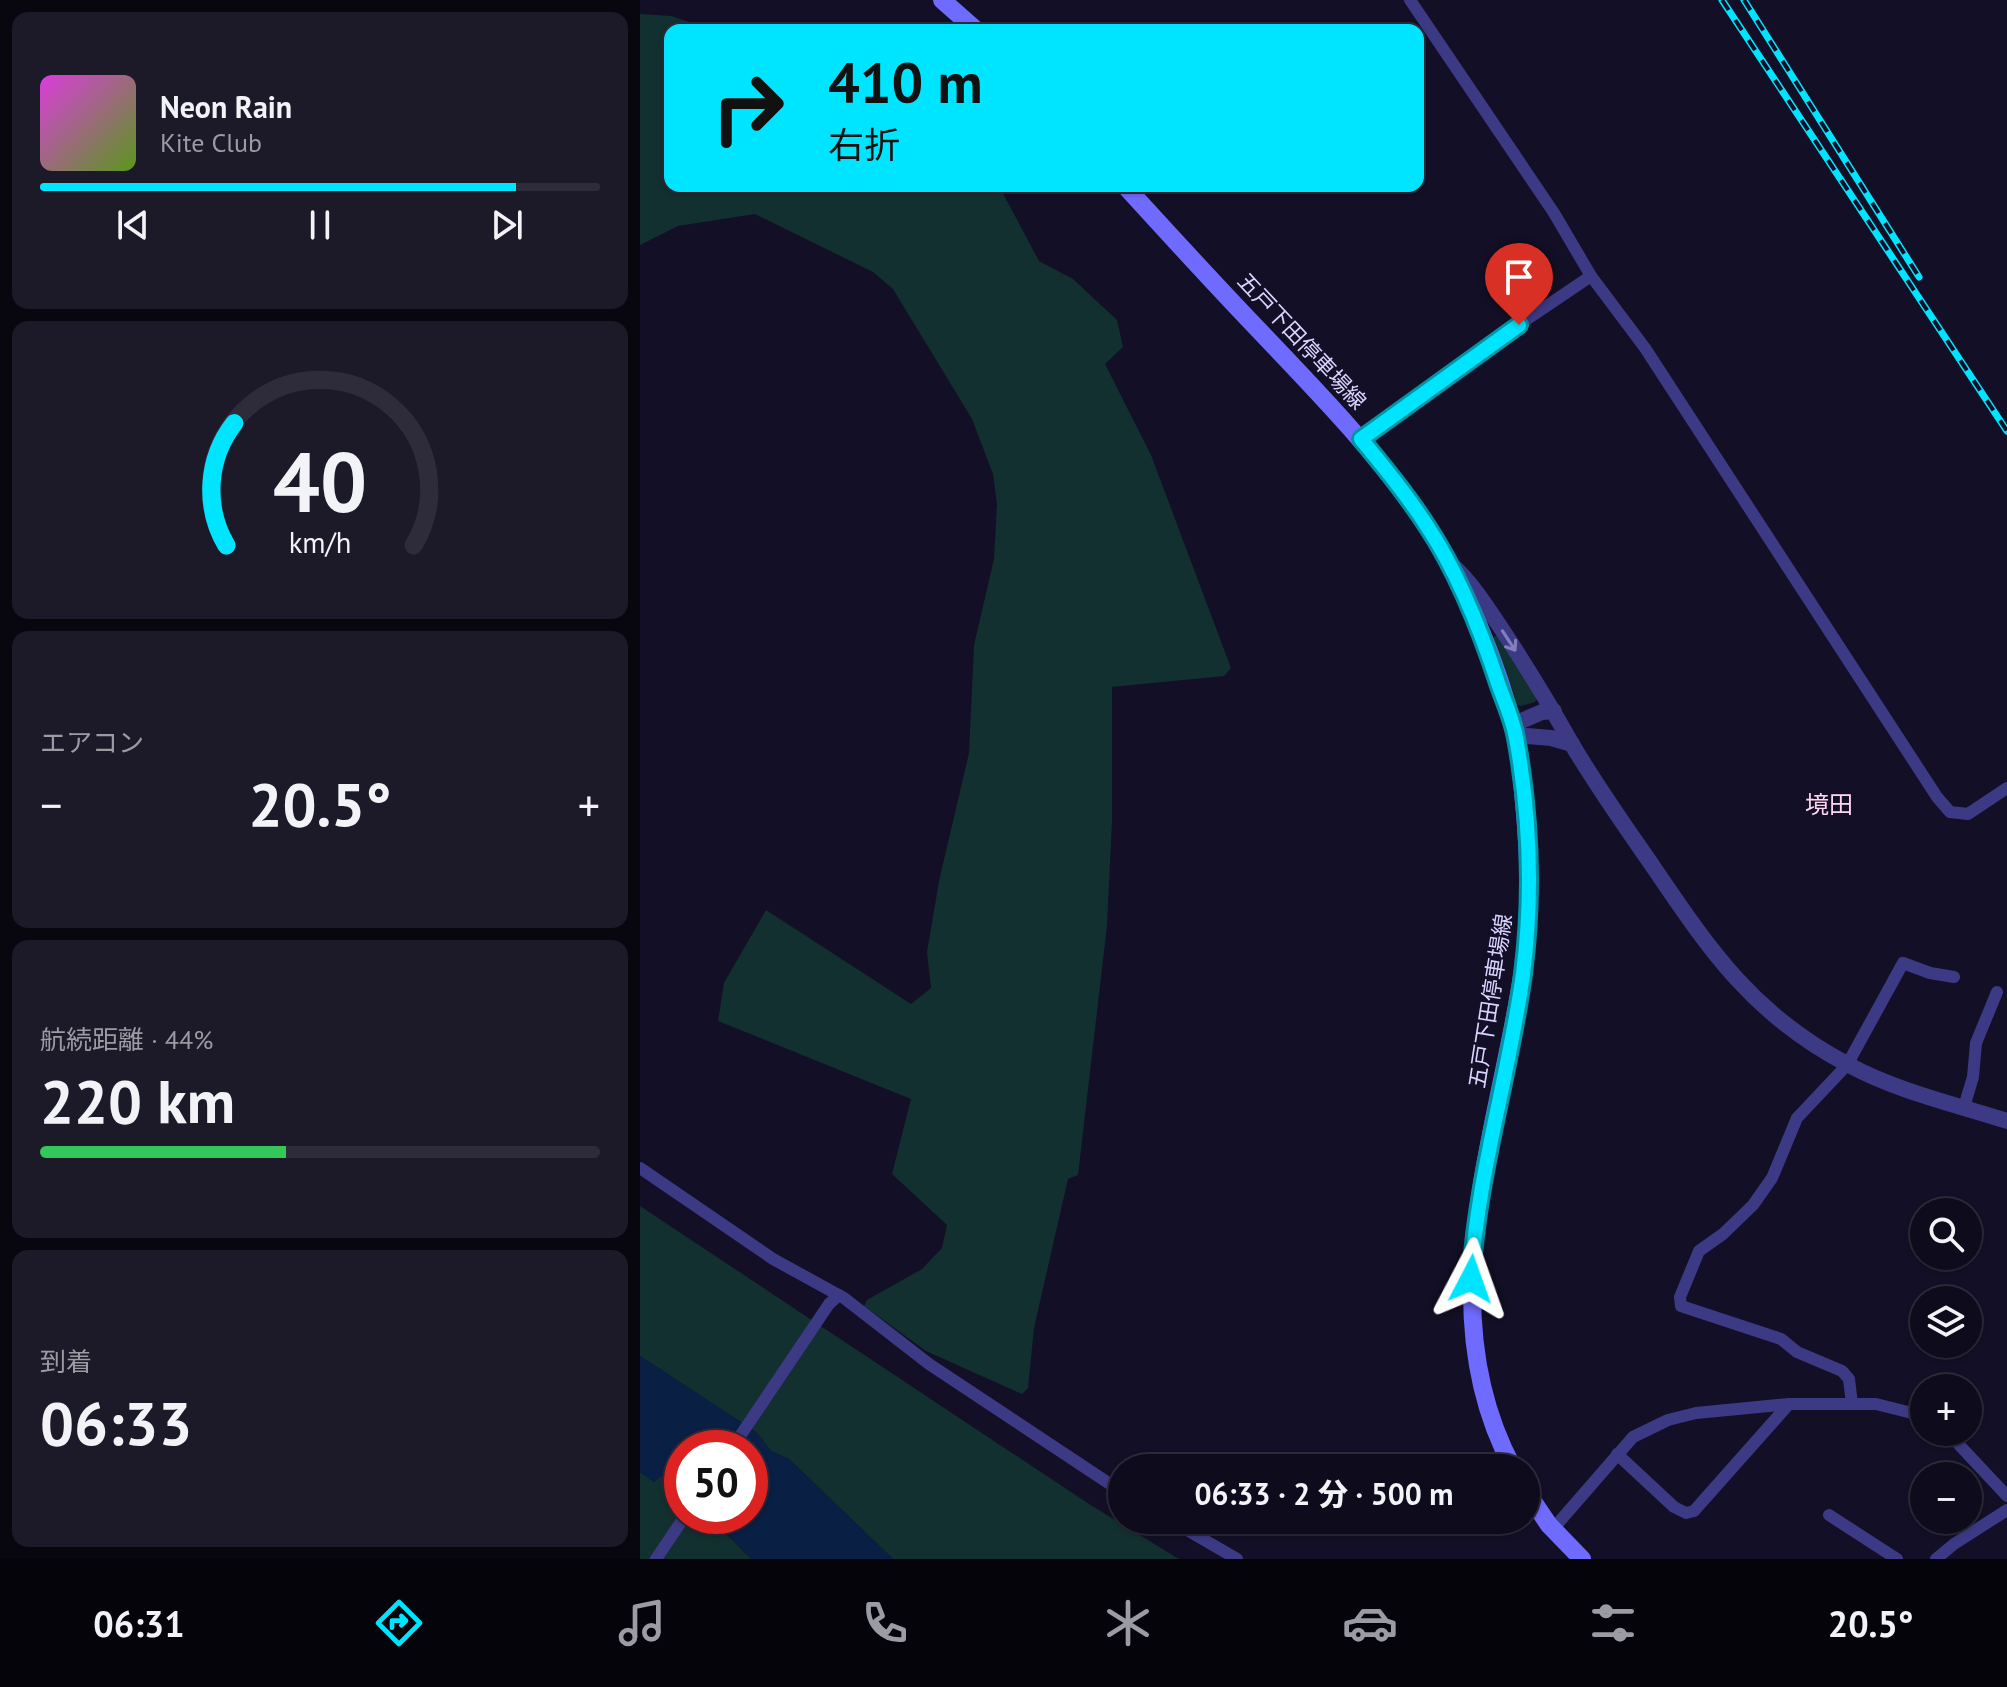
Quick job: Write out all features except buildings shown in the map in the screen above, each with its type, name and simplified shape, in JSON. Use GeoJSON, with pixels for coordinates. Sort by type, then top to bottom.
{"type":"FeatureCollection","features":[{"type":"Feature","properties":{"kind":"main road"},"geometry":{"type":"LineString","coordinates":[[952,3],[971,24]]}},
{"type":"Feature","properties":{"kind":"main road","name":"五戸下田停車場線"},"geometry":{"type":"LineString","coordinates":[[1131,192],[1361,439],[1428,527],[1487,647],[1514,730],[1528,844],[1529,903],[1523,973],[1479,1201],[1471,1279],[1471,1317],[1479,1375],[1485,1404],[1506,1454]]}},
{"type":"Feature","properties":{"kind":"main road"},"geometry":{"type":"LineString","coordinates":[[1540,1511],[1582,1559]]}},
{"type":"Feature","properties":{"kind":"street"},"geometry":{"type":"LineString","coordinates":[[1410,0],[1554,213],[1591,276],[1645,348],[1937,797],[1950,812],[1968,814],[2007,788]]}},
{"type":"Feature","properties":{"kind":"street"},"geometry":{"type":"LineString","coordinates":[[1361,439],[1471,357],[1591,276]]}},
{"type":"Feature","properties":{"kind":"street"},"geometry":{"type":"LineString","coordinates":[[1444,557],[1468,579],[1572,744],[1711,951],[1739,985],[1798,1036],[1847,1065],[1880,1080],[2007,1121]]}},
{"type":"Feature","properties":{"kind":"street"},"geometry":{"type":"LineString","coordinates":[[1514,730],[1542,712],[1554,711]]}},
{"type":"Feature","properties":{"kind":"street"},"geometry":{"type":"LineString","coordinates":[[1514,730],[1572,744]]}},
{"type":"Feature","properties":{"kind":"street"},"geometry":{"type":"LineString","coordinates":[[1852,1404],[1849,1379],[1842,1371],[1797,1352],[1781,1339],[1681,1306],[1680,1297],[1699,1251],[1723,1234],[1753,1205],[1772,1178],[1797,1118],[1847,1065],[1903,963],[1930,973],[1954,977]]}},
{"type":"Feature","properties":{"kind":"street"},"geometry":{"type":"LineString","coordinates":[[1964,1107],[1973,1077],[1976,1043],[1997,992]]}},
{"type":"Feature","properties":{"kind":"street"},"geometry":{"type":"LineString","coordinates":[[640,1168],[1108,1483]]}},
{"type":"Feature","properties":{"kind":"street"},"geometry":{"type":"LineString","coordinates":[[744,1430],[834,1300]]}},
{"type":"Feature","properties":{"kind":"street"},"geometry":{"type":"LineString","coordinates":[[1617,1454],[1674,1507],[1686,1513],[1694,1511],[1789,1404]]}},
{"type":"Feature","properties":{"kind":"street"},"geometry":{"type":"LineString","coordinates":[[1553,1529],[1633,1437],[1668,1420],[1696,1413],[1789,1404],[1876,1404],[1910,1412]]}},
{"type":"Feature","properties":{"kind":"street"},"geometry":{"type":"LineString","coordinates":[[1960,1446],[2007,1496]]}},
{"type":"Feature","properties":{"kind":"street"},"geometry":{"type":"LineString","coordinates":[[1936,1559],[2007,1510]]}},
{"type":"Feature","properties":{"kind":"street"},"geometry":{"type":"LineString","coordinates":[[1829,1515],[1897,1559]]}},
{"type":"Feature","properties":{"kind":"street"},"geometry":{"type":"LineString","coordinates":[[656,1559],[673,1534]]}},
{"type":"Feature","properties":{"kind":"street"},"geometry":{"type":"LineString","coordinates":[[1194,1534],[1237,1559]]}},
{"type":"Feature","properties":{"kind":"green space"},"geometry":{"type":"Polygon","coordinates":[[[640,14],[671,16],[696,24],[664,24],[664,192],[1002,192],[1039,261],[1073,279],[1117,320],[1123,347],[1105,364],[1151,455],[1231,668],[1224,676],[1112,687],[1112,820],[1107,926],[1078,1175],[1068,1179],[1034,1328],[1028,1388],[1022,1394],[926,1351],[864,1306],[867,1300],[922,1269],[942,1248],[947,1225],[892,1174],[911,1099],[718,1021],[724,983],[766,910],[911,1004],[931,988],[927,952],[939,881],[969,753],[974,645],[994,559],[997,504],[993,474],[972,419],[893,289],[873,272],[755,214],[678,226],[640,245],[640,14]]]}},
{"type":"Feature","properties":{"kind":"green space"},"geometry":{"type":"Polygon","coordinates":[[[1499,635],[1538,696],[1535,702],[1521,706],[1514,704],[1493,637],[1499,635]]]}},
{"type":"Feature","properties":{"kind":"green space"},"geometry":{"type":"Polygon","coordinates":[[[640,1206],[1108,1516],[1108,1534],[1138,1534],[1179,1559],[893,1559],[789,1459],[771,1451],[768,1447],[768,1430],[753,1430],[640,1356],[640,1206]]]}},
{"type":"Feature","properties":{"kind":"green space"},"geometry":{"type":"Polygon","coordinates":[[[640,1472],[654,1482],[664,1476],[664,1534],[727,1534],[751,1559],[640,1559],[640,1472]]]}},
{"type":"Feature","properties":{"kind":"water"},"geometry":{"type":"Polygon","coordinates":[[[640,1356],[753,1430],[664,1430],[664,1476],[654,1482],[640,1472],[640,1356]]]}},
{"type":"Feature","properties":{"kind":"water"},"geometry":{"type":"Polygon","coordinates":[[[768,1447],[789,1459],[893,1559],[751,1559],[727,1534],[768,1534],[768,1447]]]}},
{"type":"Feature","properties":{"kind":"railway"},"geometry":{"type":"LineString","coordinates":[[1722,0],[2007,431]]}},
{"type":"Feature","properties":{"kind":"railway"},"geometry":{"type":"LineString","coordinates":[[1744,0],[1919,277]]}},
{"type":"Feature","properties":{"kind":"district","name":"境田"},"geometry":{"type":"Point","coordinates":[1829,804]}},
{"type":"Feature","properties":{"kind":"route"},"geometry":{"type":"LineString","coordinates":[[1471,1279],[1479,1201],[1523,973],[1529,903],[1528,844],[1516,735],[1487,647],[1459,584],[1428,527],[1361,439],[1519,325]]}}]}
